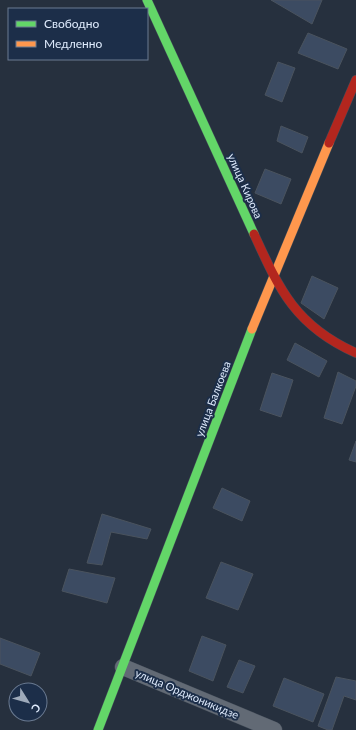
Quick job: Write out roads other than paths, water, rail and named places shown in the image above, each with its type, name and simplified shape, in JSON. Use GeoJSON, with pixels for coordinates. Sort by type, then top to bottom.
{"type":"FeatureCollection","features":[{"type":"Feature","properties":{"kind":"street","name":"улица Кирова"},"geometry":{"type":"LineString","coordinates":[[147,0],[273,276],[308,325],[343,347],[356,353]]}},
{"type":"Feature","properties":{"kind":"street","name":"улица Балкоева"},"geometry":{"type":"LineString","coordinates":[[98,730],[273,276],[356,80]]}},
{"type":"Feature","properties":{"kind":"street","name":"улица Орджоникидзе"},"geometry":{"type":"LineString","coordinates":[[123,667],[274,730]]}}]}
